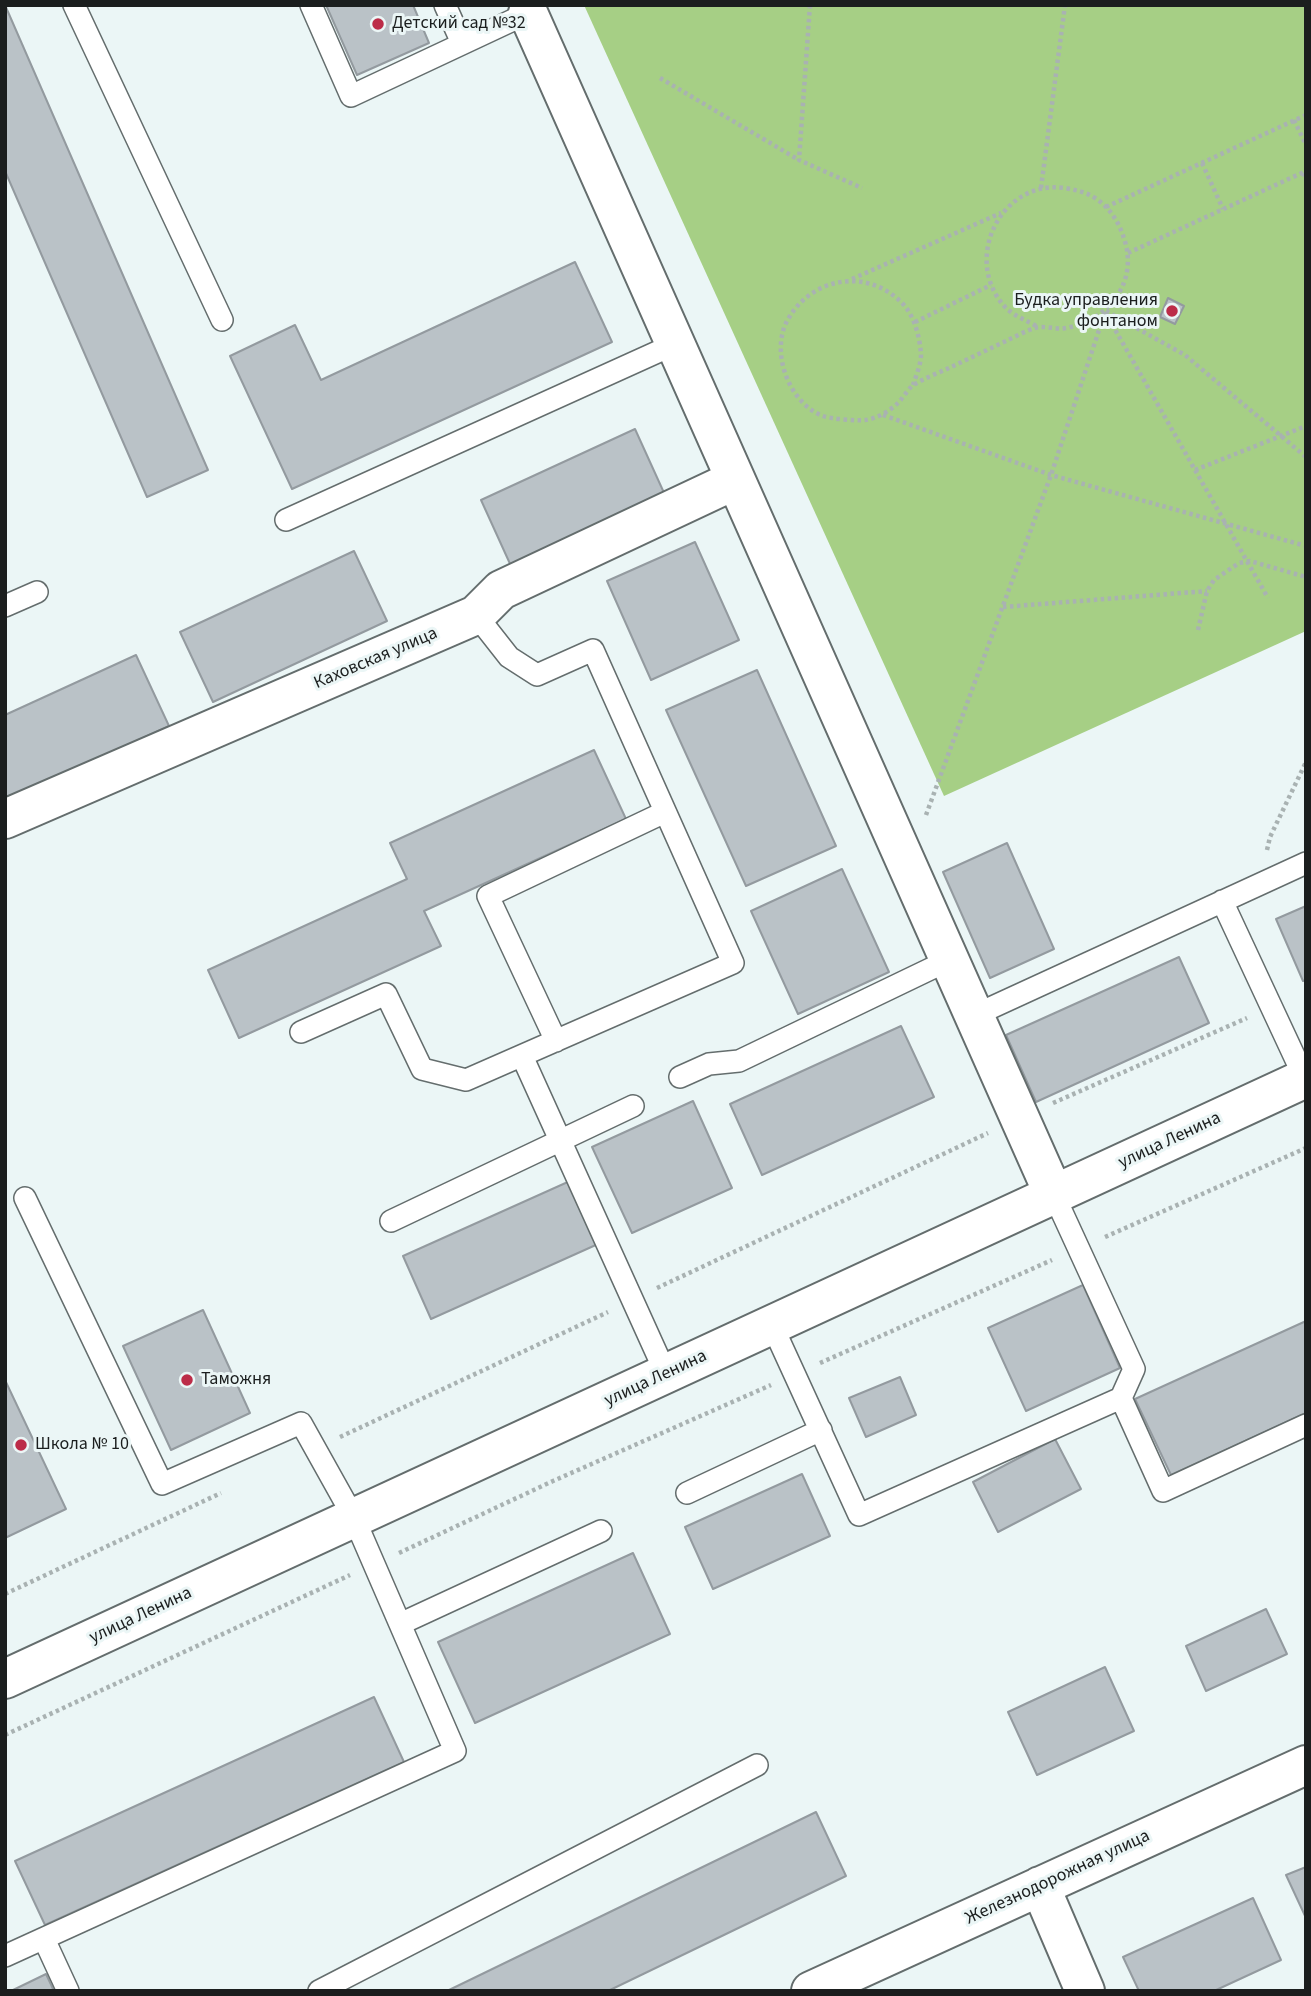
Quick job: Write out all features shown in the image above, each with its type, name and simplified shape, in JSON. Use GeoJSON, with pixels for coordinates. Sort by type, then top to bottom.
{"type":"FeatureCollection","features":[{"type":"Feature","properties":{"kind":"street"},"geometry":{"type":"LineString","coordinates":[[528,13],[1054,1195]]}},
{"type":"Feature","properties":{"kind":"street","name":"Каховская улица"},"geometry":{"type":"LineString","coordinates":[[5,819],[476,615],[501,590],[736,480]]}},
{"type":"Feature","properties":{"kind":"street","name":"улица Ленина"},"geometry":{"type":"LineString","coordinates":[[5,1679],[1305,1078]]}},
{"type":"Feature","properties":{"kind":"street","name":"Железнодорожная улица"},"geometry":{"type":"LineString","coordinates":[[811,1991],[1306,1765]]}},
{"type":"Feature","properties":{"kind":"street"},"geometry":{"type":"LineString","coordinates":[[1040,1886],[1085,1991]]}},
{"type":"Feature","properties":{"kind":"lane"},"geometry":{"type":"LineString","coordinates":[[74,5],[222,320]]}},
{"type":"Feature","properties":{"kind":"lane"},"geometry":{"type":"LineString","coordinates":[[311,5],[351,96],[528,13]]}},
{"type":"Feature","properties":{"kind":"lane"},"geometry":{"type":"LineString","coordinates":[[445,5],[462,43]]}},
{"type":"Feature","properties":{"kind":"lane"},"geometry":{"type":"LineString","coordinates":[[286,520],[675,344]]}},
{"type":"Feature","properties":{"kind":"lane"},"geometry":{"type":"LineString","coordinates":[[5,606],[37,592]]}},
{"type":"Feature","properties":{"kind":"lane"},"geometry":{"type":"LineString","coordinates":[[302,1032],[386,994],[422,1069],[466,1080],[733,962],[593,650],[537,675],[509,657],[476,615]]}},
{"type":"Feature","properties":{"kind":"lane"},"geometry":{"type":"LineString","coordinates":[[556,1041],[488,896],[665,812]]}},
{"type":"Feature","properties":{"kind":"lane"},"geometry":{"type":"LineString","coordinates":[[973,1016],[1306,863]]}},
{"type":"Feature","properties":{"kind":"lane"},"geometry":{"type":"LineString","coordinates":[[1222,901],[1305,1078]]}},
{"type":"Feature","properties":{"kind":"lane"},"geometry":{"type":"LineString","coordinates":[[680,1077],[709,1064],[739,1061],[949,960]]}},
{"type":"Feature","properties":{"kind":"lane"},"geometry":{"type":"LineString","coordinates":[[522,1056],[666,1374]]}},
{"type":"Feature","properties":{"kind":"lane"},"geometry":{"type":"LineString","coordinates":[[391,1221],[633,1106]]}},
{"type":"Feature","properties":{"kind":"lane"},"geometry":{"type":"LineString","coordinates":[[772,1325],[859,1515],[1121,1398],[1134,1369],[1054,1195]]}},
{"type":"Feature","properties":{"kind":"lane"},"geometry":{"type":"LineString","coordinates":[[5,1956],[455,1751],[354,1518],[301,1423],[162,1484],[25,1198]]}},
{"type":"Feature","properties":{"kind":"lane"},"geometry":{"type":"LineString","coordinates":[[1121,1398],[1163,1491],[1306,1425]]}},
{"type":"Feature","properties":{"kind":"lane"},"geometry":{"type":"LineString","coordinates":[[687,1493],[821,1430]]}},
{"type":"Feature","properties":{"kind":"lane"},"geometry":{"type":"LineString","coordinates":[[400,1624],[601,1531]]}},
{"type":"Feature","properties":{"kind":"lane"},"geometry":{"type":"LineString","coordinates":[[319,1991],[757,1765]]}},
{"type":"Feature","properties":{"kind":"lane"},"geometry":{"type":"LineString","coordinates":[[44,1939],[68,1991]]}},
{"type":"Feature","properties":{"kind":"path"},"geometry":{"type":"LineString","coordinates":[[799,160],[810,5]]}},
{"type":"Feature","properties":{"kind":"path"},"geometry":{"type":"LineString","coordinates":[[1041,188],[1065,5]]}},
{"type":"Feature","properties":{"kind":"path"},"geometry":{"type":"LineString","coordinates":[[660,78],[799,160],[862,188]]}},
{"type":"Feature","properties":{"kind":"path"},"geometry":{"type":"LineString","coordinates":[[1107,207],[1306,115]]}},
{"type":"Feature","properties":{"kind":"path"},"geometry":{"type":"LineString","coordinates":[[1294,120],[1306,145]]}},
{"type":"Feature","properties":{"kind":"path"},"geometry":{"type":"LineString","coordinates":[[1202,163],[1223,209]]}},
{"type":"Feature","properties":{"kind":"path"},"geometry":{"type":"LineString","coordinates":[[1128,253],[1304,172],[1306,180]]}},
{"type":"Feature","properties":{"kind":"path"},"geometry":{"type":"LineString","coordinates":[[850,280],[880,287],[902,302],[915,322],[921,357],[913,385],[896,405],[882,415],[866,420],[824,416],[803,403],[784,376],[780,351],[785,325],[801,300],[822,286],[850,280],[1002,213],[1025,194],[1041,188],[1055,187],[1080,191],[1094,197],[1107,207],[1121,227],[1128,253],[1124,282],[1116,298],[1105,311],[1087,323],[1063,329],[1038,327],[1007,309],[991,285],[986,261],[989,236],[1002,213]]}},
{"type":"Feature","properties":{"kind":"path"},"geometry":{"type":"LineString","coordinates":[[915,322],[991,285]]}},
{"type":"Feature","properties":{"kind":"path"},"geometry":{"type":"LineString","coordinates":[[1105,311],[1185,355],[1306,457]]}},
{"type":"Feature","properties":{"kind":"path"},"geometry":{"type":"LineString","coordinates":[[1105,311],[1268,598]]}},
{"type":"Feature","properties":{"kind":"path"},"geometry":{"type":"LineString","coordinates":[[907,865],[1051,475],[1105,311]]}},
{"type":"Feature","properties":{"kind":"path"},"geometry":{"type":"LineString","coordinates":[[913,385],[1038,327]]}},
{"type":"Feature","properties":{"kind":"path"},"geometry":{"type":"LineString","coordinates":[[882,415],[1051,475],[1306,547]]}},
{"type":"Feature","properties":{"kind":"path"},"geometry":{"type":"LineString","coordinates":[[1195,470],[1306,425]]}},
{"type":"Feature","properties":{"kind":"path"},"geometry":{"type":"LineString","coordinates":[[1198,630],[1207,591],[1214,580],[1239,563],[1250,561],[1306,577]]}},
{"type":"Feature","properties":{"kind":"path"},"geometry":{"type":"LineString","coordinates":[[1003,607],[1207,591]]}},
{"type":"Feature","properties":{"kind":"path"},"geometry":{"type":"LineString","coordinates":[[1260,884],[1270,836],[1306,762]]}},
{"type":"Feature","properties":{"kind":"path"},"geometry":{"type":"LineString","coordinates":[[5,1735],[566,1475],[1306,1148]]}},
{"type":"Feature","properties":{"kind":"green space"},"geometry":{"type":"Polygon","coordinates":[[[584,5],[1306,5],[1306,631],[944,796],[584,5]]]}},
{"type":"Feature","properties":{"kind":"building"},"geometry":{"type":"Polygon","coordinates":[[[5,5],[208,470],[147,497],[5,171],[5,5]]]}},
{"type":"Feature","properties":{"kind":"building","name":"Детский сад №32"},"geometry":{"type":"Polygon","coordinates":[[[326,5],[413,5],[429,43],[357,75],[326,5]]]}},
{"type":"Feature","properties":{"kind":"building"},"geometry":{"type":"Polygon","coordinates":[[[575,262],[612,342],[292,489],[230,356],[295,325],[321,380],[575,262]]]}},
{"type":"Feature","properties":{"kind":"building","name":"Будка управления фонтаном"},"geometry":{"type":"Polygon","coordinates":[[[1168,298],[1184,306],[1175,324],[1160,317],[1168,298]]]}},
{"type":"Feature","properties":{"kind":"building"},"geometry":{"type":"Polygon","coordinates":[[[635,429],[665,495],[511,566],[481,500],[635,429]]]}},
{"type":"Feature","properties":{"kind":"building"},"geometry":{"type":"Polygon","coordinates":[[[695,542],[739,640],[651,680],[607,581],[695,542]]]}},
{"type":"Feature","properties":{"kind":"building"},"geometry":{"type":"Polygon","coordinates":[[[354,551],[387,621],[213,702],[180,632],[354,551]]]}},
{"type":"Feature","properties":{"kind":"building"},"geometry":{"type":"Polygon","coordinates":[[[136,655],[169,726],[5,801],[5,715],[136,655]]]}},
{"type":"Feature","properties":{"kind":"building"},"geometry":{"type":"Polygon","coordinates":[[[757,670],[836,846],[746,886],[666,710],[757,670]]]}},
{"type":"Feature","properties":{"kind":"building"},"geometry":{"type":"Polygon","coordinates":[[[594,750],[626,819],[424,911],[441,946],[239,1038],[208,970],[407,879],[390,843],[594,750]]]}},
{"type":"Feature","properties":{"kind":"building"},"geometry":{"type":"Polygon","coordinates":[[[1007,843],[1054,949],[990,978],[943,872],[1007,843]]]}},
{"type":"Feature","properties":{"kind":"building"},"geometry":{"type":"Polygon","coordinates":[[[842,869],[889,972],[798,1014],[751,911],[842,869]]]}},
{"type":"Feature","properties":{"kind":"building"},"geometry":{"type":"Polygon","coordinates":[[[1306,906],[1306,980],[1303,981],[1276,919],[1306,906]]]}},
{"type":"Feature","properties":{"kind":"building"},"geometry":{"type":"Polygon","coordinates":[[[1179,957],[1209,1023],[1036,1102],[1006,1035],[1179,957]]]}},
{"type":"Feature","properties":{"kind":"building"},"geometry":{"type":"Polygon","coordinates":[[[901,1026],[934,1097],[762,1175],[730,1104],[901,1026]]]}},
{"type":"Feature","properties":{"kind":"building"},"geometry":{"type":"Polygon","coordinates":[[[693,1101],[732,1188],[632,1233],[592,1147],[693,1101]]]}},
{"type":"Feature","properties":{"kind":"building"},"geometry":{"type":"Polygon","coordinates":[[[570,1181],[598,1244],[431,1319],[403,1256],[570,1181]]]}},
{"type":"Feature","properties":{"kind":"building"},"geometry":{"type":"Polygon","coordinates":[[[1083,1285],[1120,1368],[1026,1411],[988,1328],[1083,1285]]]}},
{"type":"Feature","properties":{"kind":"building","name":"Таможня"},"geometry":{"type":"Polygon","coordinates":[[[203,1310],[250,1413],[171,1450],[123,1346],[203,1310]]]}},
{"type":"Feature","properties":{"kind":"building"},"geometry":{"type":"Polygon","coordinates":[[[1306,1321],[1306,1413],[1171,1475],[1135,1399],[1306,1321]]]}},
{"type":"Feature","properties":{"kind":"building"},"geometry":{"type":"Polygon","coordinates":[[[900,1377],[916,1415],[866,1437],[849,1398],[900,1377]]]}},
{"type":"Feature","properties":{"kind":"building","name":"Школа № 10"},"geometry":{"type":"Polygon","coordinates":[[[5,1380],[66,1509],[5,1538],[5,1380]]]}},
{"type":"Feature","properties":{"kind":"building"},"geometry":{"type":"Polygon","coordinates":[[[1055,1439],[1081,1489],[998,1532],[973,1482],[1055,1439]]]}},
{"type":"Feature","properties":{"kind":"building"},"geometry":{"type":"Polygon","coordinates":[[[802,1474],[830,1536],[713,1589],[685,1527],[802,1474]]]}},
{"type":"Feature","properties":{"kind":"building"},"geometry":{"type":"Polygon","coordinates":[[[633,1553],[670,1634],[475,1723],[438,1642],[633,1553]]]}},
{"type":"Feature","properties":{"kind":"building"},"geometry":{"type":"Polygon","coordinates":[[[1266,1609],[1287,1654],[1206,1691],[1186,1646],[1266,1609]]]}},
{"type":"Feature","properties":{"kind":"building"},"geometry":{"type":"Polygon","coordinates":[[[1105,1667],[1134,1731],[1037,1775],[1008,1712],[1105,1667]]]}},
{"type":"Feature","properties":{"kind":"building"},"geometry":{"type":"Polygon","coordinates":[[[374,1697],[404,1762],[45,1925],[15,1861],[374,1697]]]}},
{"type":"Feature","properties":{"kind":"building"},"geometry":{"type":"Polygon","coordinates":[[[816,1812],[846,1876],[608,1991],[447,1991],[816,1812]]]}},
{"type":"Feature","properties":{"kind":"building"},"geometry":{"type":"Polygon","coordinates":[[[1306,1867],[1306,1918],[1286,1875],[1306,1867]]]}},
{"type":"Feature","properties":{"kind":"building"},"geometry":{"type":"Polygon","coordinates":[[[1253,1898],[1281,1960],[1214,1991],[1139,1991],[1123,1957],[1253,1898]]]}},
{"type":"Feature","properties":{"kind":"building"},"geometry":{"type":"Polygon","coordinates":[[[46,1974],[54,1991],[11,1991],[46,1974]]]}},
{"type":"Feature","properties":{"kind":"place","name":"Детский сад №32"},"geometry":{"type":"Point","coordinates":[378,24]}},
{"type":"Feature","properties":{"kind":"place","name":"Будка управления фонтаном"},"geometry":{"type":"Point","coordinates":[1172,311]}},
{"type":"Feature","properties":{"kind":"place","name":"Таможня"},"geometry":{"type":"Point","coordinates":[187,1380]}},
{"type":"Feature","properties":{"kind":"place","name":"Школа № 10"},"geometry":{"type":"Point","coordinates":[21,1445]}}]}
